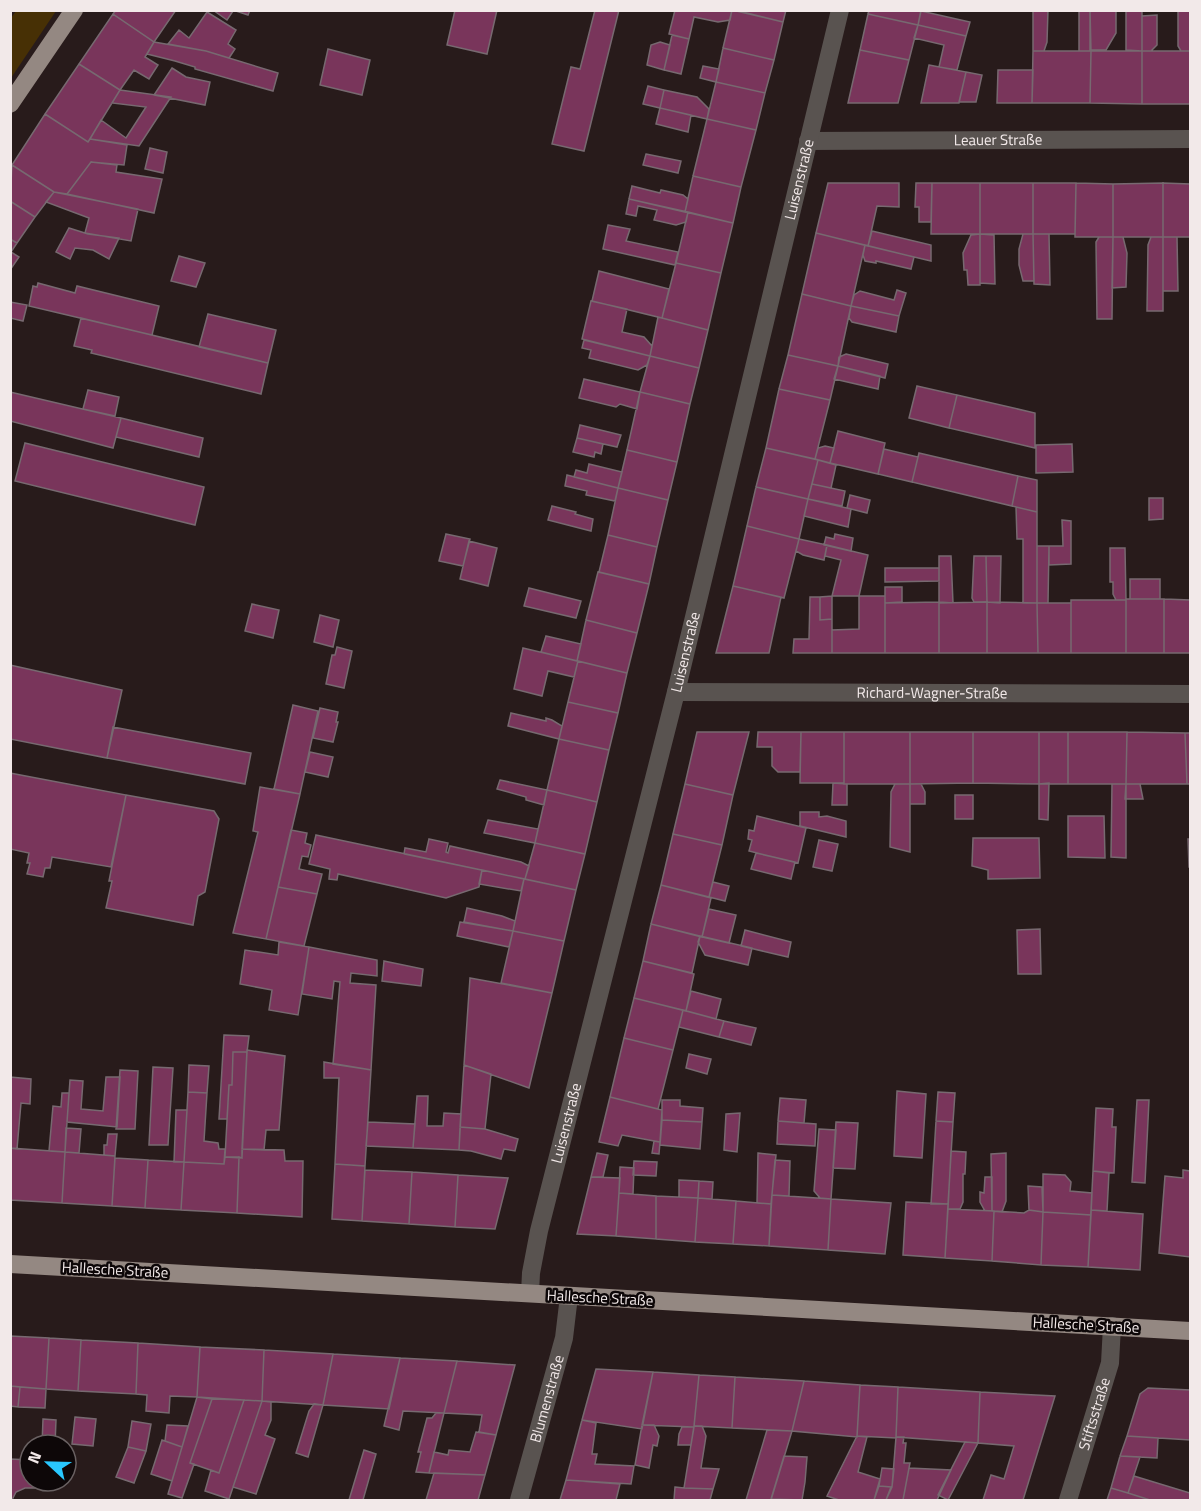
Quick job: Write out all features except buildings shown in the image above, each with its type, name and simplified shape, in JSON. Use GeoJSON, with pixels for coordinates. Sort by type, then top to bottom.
{"type":"FeatureCollection","features":[{"type":"Feature","properties":{"kind":"main road"},"geometry":{"type":"LineString","coordinates":[[10,104],[74,10]]}},
{"type":"Feature","properties":{"kind":"main road","name":"Hallesche Straße"},"geometry":{"type":"LineString","coordinates":[[10,1264],[1191,1331]]}},
{"type":"Feature","properties":{"kind":"street","name":"Luisenstraße"},"geometry":{"type":"LineString","coordinates":[[530,1293],[531,1273],[539,1231],[676,692],[840,10]]}},
{"type":"Feature","properties":{"kind":"street","name":"Leauer Straße"},"geometry":{"type":"LineString","coordinates":[[808,141],[1191,140]]}},
{"type":"Feature","properties":{"kind":"street","name":"Richard-Wagner-Straße"},"geometry":{"type":"LineString","coordinates":[[676,692],[1191,694]]}},
{"type":"Feature","properties":{"kind":"street","name":"Blumenstraße"},"geometry":{"type":"LineString","coordinates":[[519,1500],[564,1338],[569,1296]]}},
{"type":"Feature","properties":{"kind":"street","name":"Stiftsstraße"},"geometry":{"type":"LineString","coordinates":[[1068,1500],[1110,1364],[1112,1326]]}},
{"type":"Feature","properties":{"kind":"shaded area"},"geometry":{"type":"Polygon","coordinates":[[[16,11],[56,11],[11,78],[11,18],[16,11]]]}}]}
